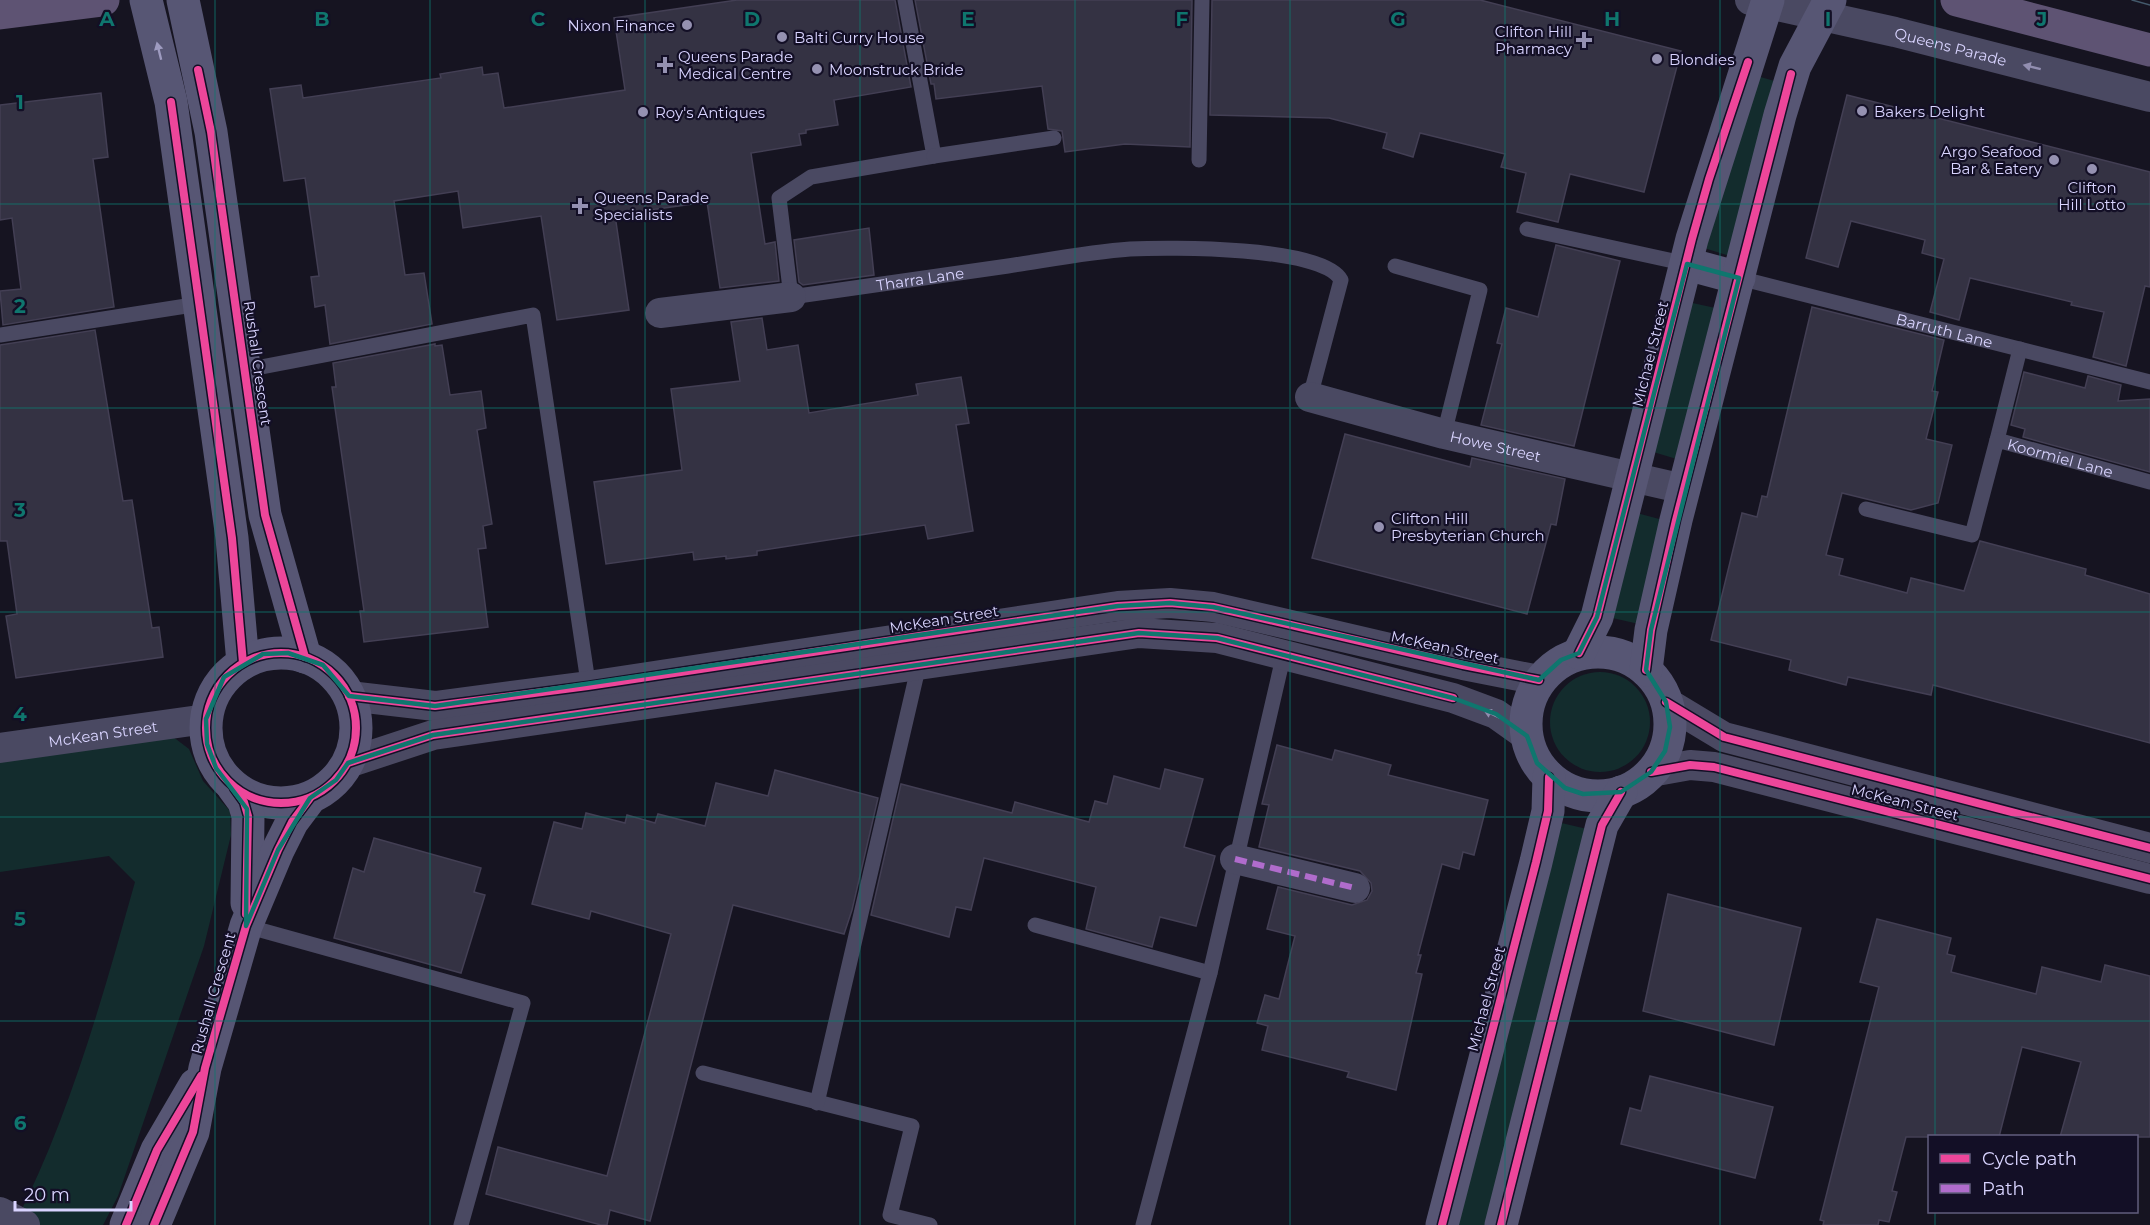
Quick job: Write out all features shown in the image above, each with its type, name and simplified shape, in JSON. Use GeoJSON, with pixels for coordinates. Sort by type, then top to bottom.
{"type":"FeatureCollection","features":[{"type":"Feature","properties":{"kind":"main road"},"geometry":{"type":"LineString","coordinates":[[1,9],[104,0]]}},
{"type":"Feature","properties":{"kind":"main road"},"geometry":{"type":"LineString","coordinates":[[1957,0],[2150,50]]}},
{"type":"Feature","properties":{"kind":"street"},"geometry":{"type":"LineString","coordinates":[[146,0],[171,102],[232,538],[243,663]]}},
{"type":"Feature","properties":{"kind":"street","name":"Rushall Crescent"},"geometry":{"type":"LineString","coordinates":[[183,0],[211,132],[265,515],[305,657]]}},
{"type":"Feature","properties":{"kind":"street","name":"Queens Parade"},"geometry":{"type":"LineString","coordinates":[[1761,1],[1826,8],[2150,97]]}},
{"type":"Feature","properties":{"kind":"street","name":"Michael Street"},"geometry":{"type":"LineString","coordinates":[[1579,653],[1598,617],[1709,179],[1761,1]]}},
{"type":"Feature","properties":{"kind":"street"},"geometry":{"type":"LineString","coordinates":[[1646,670],[1651,630],[1684,489],[1791,74],[1826,8]]}},
{"type":"Feature","properties":{"kind":"street"},"geometry":{"type":"LineString","coordinates":[[2075,78],[2087,34]]}},
{"type":"Feature","properties":{"kind":"street"},"geometry":{"type":"LineString","coordinates":[[1687,264],[1739,278]]}},
{"type":"Feature","properties":{"kind":"street"},"geometry":{"type":"LineString","coordinates":[[660,313],[791,297]]}},
{"type":"Feature","properties":{"kind":"street","name":"Howe Street"},"geometry":{"type":"LineString","coordinates":[[1310,397],[1444,434],[1684,489]]}},
{"type":"Feature","properties":{"kind":"street","name":"McKean Street"},"geometry":{"type":"LineString","coordinates":[[707,683],[815,652],[1118,606],[1170,603],[1213,607],[1291,626],[1351,656],[1424,674],[1539,680]]}},
{"type":"Feature","properties":{"kind":"street","name":"McKean Street"},"geometry":{"type":"LineString","coordinates":[[348,763],[433,735],[591,700],[707,683],[819,681],[1139,633],[1172,633],[1216,638],[1283,655],[1351,656]]}},
{"type":"Feature","properties":{"kind":"street"},"geometry":{"type":"LineString","coordinates":[[1603,651],[1626,657],[1646,670],[1659,685],[1666,702],[1670,727],[1665,751],[1651,772],[1638,784],[1621,792],[1602,796],[1583,794],[1565,788],[1549,777],[1536,763],[1527,736],[1525,726],[1539,680],[1561,660],[1579,653],[1603,651]]}},
{"type":"Feature","properties":{"kind":"street"},"geometry":{"type":"LineString","coordinates":[[288,653],[305,657],[323,665],[338,679],[349,696],[356,718],[355,741],[348,763],[336,780],[310,798],[271,802],[255,799],[233,787],[216,768],[207,744],[206,718],[212,696],[224,677],[243,663],[263,654],[288,653]]}},
{"type":"Feature","properties":{"kind":"street","name":"McKean Street"},"geometry":{"type":"LineString","coordinates":[[1424,674],[1496,714],[1527,736]]}},
{"type":"Feature","properties":{"kind":"street","name":"McKean Street"},"geometry":{"type":"LineString","coordinates":[[349,696],[435,706],[591,700]]}},
{"type":"Feature","properties":{"kind":"street","name":"McKean Street"},"geometry":{"type":"LineString","coordinates":[[1666,702],[1724,737],[2150,848]]}},
{"type":"Feature","properties":{"kind":"street","name":"McKean Street"},"geometry":{"type":"LineString","coordinates":[[0,748],[206,718]]}},
{"type":"Feature","properties":{"kind":"street","name":"McKean Street"},"geometry":{"type":"LineString","coordinates":[[1651,772],[1690,765],[1714,767],[2150,879]]}},
{"type":"Feature","properties":{"kind":"street","name":"Michael Street"},"geometry":{"type":"LineString","coordinates":[[1442,1225],[1536,862],[1548,810],[1549,777]]}},
{"type":"Feature","properties":{"kind":"street","name":"Rushall Crescent"},"geometry":{"type":"LineString","coordinates":[[233,787],[244,802],[248,816],[246,926]]}},
{"type":"Feature","properties":{"kind":"street"},"geometry":{"type":"LineString","coordinates":[[1501,1225],[1602,825],[1621,792]]}},
{"type":"Feature","properties":{"kind":"street","name":"Rushall Crescent"},"geometry":{"type":"LineString","coordinates":[[154,1225],[193,1132],[205,1068],[246,926],[292,822],[310,798]]}},
{"type":"Feature","properties":{"kind":"street"},"geometry":{"type":"LineString","coordinates":[[1235,859],[1355,888]]}},
{"type":"Feature","properties":{"kind":"street","name":"Rushall Crescent"},"geometry":{"type":"LineString","coordinates":[[126,1225],[157,1150],[205,1068]]}},
{"type":"Feature","properties":{"kind":"street"},"geometry":{"type":"LineString","coordinates":[[0,1212],[25,1225]]}},
{"type":"Feature","properties":{"kind":"lane"},"geometry":{"type":"LineString","coordinates":[[906,0],[934,156]]}},
{"type":"Feature","properties":{"kind":"lane"},"geometry":{"type":"LineString","coordinates":[[1199,160],[1202,0]]}},
{"type":"Feature","properties":{"kind":"lane"},"geometry":{"type":"LineString","coordinates":[[791,297],[779,198],[811,177],[1054,138]]}},
{"type":"Feature","properties":{"kind":"lane"},"geometry":{"type":"LineString","coordinates":[[1527,229],[1687,264]]}},
{"type":"Feature","properties":{"kind":"lane","name":"Tharra Lane"},"geometry":{"type":"LineString","coordinates":[[791,297],[1130,249],[1240,250],[1277,255],[1325,265],[1337,272],[1341,280],[1310,397]]}},
{"type":"Feature","properties":{"kind":"lane"},"geometry":{"type":"LineString","coordinates":[[1395,266],[1480,290],[1444,434]]}},
{"type":"Feature","properties":{"kind":"lane","name":"Barruth Lane"},"geometry":{"type":"LineString","coordinates":[[1739,278],[2150,382]]}},
{"type":"Feature","properties":{"kind":"lane"},"geometry":{"type":"LineString","coordinates":[[0,335],[199,304]]}},
{"type":"Feature","properties":{"kind":"lane"},"geometry":{"type":"LineString","coordinates":[[245,370],[533,315],[591,700]]}},
{"type":"Feature","properties":{"kind":"lane"},"geometry":{"type":"LineString","coordinates":[[1996,440],[2020,349]]}},
{"type":"Feature","properties":{"kind":"lane","name":"Koormiel Lane"},"geometry":{"type":"LineString","coordinates":[[1866,510],[1972,535],[1996,440],[2150,482]]}},
{"type":"Feature","properties":{"kind":"lane"},"geometry":{"type":"LineString","coordinates":[[1170,603],[1172,633]]}},
{"type":"Feature","properties":{"kind":"lane"},"geometry":{"type":"LineString","coordinates":[[1080,612],[1087,641]]}},
{"type":"Feature","properties":{"kind":"lane"},"geometry":{"type":"LineString","coordinates":[[994,625],[1001,655]]}},
{"type":"Feature","properties":{"kind":"lane"},"geometry":{"type":"LineString","coordinates":[[1143,1225],[1210,973],[1291,626]]}},
{"type":"Feature","properties":{"kind":"lane"},"geometry":{"type":"LineString","coordinates":[[817,1103],[919,667],[921,636]]}},
{"type":"Feature","properties":{"kind":"lane"},"geometry":{"type":"LineString","coordinates":[[815,652],[819,681]]}},
{"type":"Feature","properties":{"kind":"lane"},"geometry":{"type":"LineString","coordinates":[[1883,810],[1890,780]]}},
{"type":"Feature","properties":{"kind":"lane"},"geometry":{"type":"LineString","coordinates":[[2049,853],[2058,824]]}},
{"type":"Feature","properties":{"kind":"lane"},"geometry":{"type":"LineString","coordinates":[[246,926],[523,1003],[462,1225]]}},
{"type":"Feature","properties":{"kind":"lane"},"geometry":{"type":"LineString","coordinates":[[1035,926],[1210,973]]}},
{"type":"Feature","properties":{"kind":"lane"},"geometry":{"type":"LineString","coordinates":[[703,1073],[912,1126],[890,1215],[930,1225]]}},
{"type":"Feature","properties":{"kind":"highlighted area"},"geometry":{"type":"Polygon","coordinates":[[[1687,264],[1739,278],[1651,630],[1646,670],[1666,702],[1670,727],[1665,751],[1651,772],[1621,792],[1583,794],[1565,788],[1537,763],[1527,736],[1496,714],[1453,698],[1217,638],[1139,633],[433,735],[348,763],[336,780],[310,798],[278,850],[246,926],[247,809],[216,768],[207,744],[206,719],[224,677],[263,654],[288,653],[323,665],[349,696],[435,706],[1118,606],[1170,603],[1213,607],[1539,680],[1561,660],[1579,653],[1597,617],[1687,264]]]}},
{"type":"Feature","properties":{"kind":"green space"},"geometry":{"type":"Polygon","coordinates":[[[1757,76],[1778,82],[1733,257],[1704,248],[1757,76]]]}},
{"type":"Feature","properties":{"kind":"green space"},"geometry":{"type":"Polygon","coordinates":[[[1688,302],[1720,309],[1680,460],[1650,451],[1688,302]]]}},
{"type":"Feature","properties":{"kind":"green space"},"geometry":{"type":"Polygon","coordinates":[[[1633,512],[1663,520],[1639,624],[1608,617],[1633,512]]]}},
{"type":"Feature","properties":{"kind":"green space"},"geometry":{"type":"Polygon","coordinates":[[[1600,672],[1628,680],[1642,694],[1650,722],[1642,750],[1628,764],[1600,772],[1572,764],[1558,750],[1550,722],[1558,694],[1572,680],[1600,672]]]}},
{"type":"Feature","properties":{"kind":"green space"},"geometry":{"type":"Polygon","coordinates":[[[164,730],[189,749],[203,781],[230,811],[231,835],[204,946],[118,1196],[103,1225],[14,1225],[52,1142],[68,1099],[97,1013],[135,882],[109,856],[0,872],[0,754],[164,730]]]}},
{"type":"Feature","properties":{"kind":"green space"},"geometry":{"type":"Polygon","coordinates":[[[1553,821],[1587,829],[1485,1225],[1451,1225],[1553,821]]]}},
{"type":"Feature","properties":{"kind":"building"},"geometry":{"type":"Polygon","coordinates":[[[737,0],[895,0],[911,87],[834,100],[838,125],[806,130],[806,133],[799,134],[801,145],[751,153],[765,244],[775,242],[779,281],[720,288],[707,202],[615,215],[629,310],[557,320],[541,216],[463,228],[458,191],[394,201],[405,275],[424,273],[432,324],[330,344],[325,305],[315,307],[311,277],[319,276],[305,178],[284,181],[270,89],[301,85],[303,98],[441,78],[440,74],[482,67],[483,75],[498,73],[504,108],[625,90],[614,18],[737,0]]]}},
{"type":"Feature","properties":{"kind":"building"},"geometry":{"type":"Polygon","coordinates":[[[915,0],[1192,0],[1190,147],[1125,144],[1065,152],[1062,131],[1048,129],[1042,86],[936,99],[915,0]]]}},
{"type":"Feature","properties":{"kind":"building"},"geometry":{"type":"Polygon","coordinates":[[[1212,0],[1480,0],[1681,51],[1644,192],[1570,174],[1558,222],[1517,212],[1526,173],[1501,167],[1505,154],[1420,133],[1413,157],[1383,148],[1387,133],[1329,118],[1210,115],[1212,0]]]}},
{"type":"Feature","properties":{"kind":"building"},"geometry":{"type":"Polygon","coordinates":[[[101,93],[108,157],[93,159],[114,307],[3,325],[0,291],[21,289],[12,218],[0,220],[0,105],[101,93]]]}},
{"type":"Feature","properties":{"kind":"building"},"geometry":{"type":"Polygon","coordinates":[[[1847,95],[2150,172],[2150,287],[2145,286],[2126,366],[2093,357],[2104,312],[2071,305],[2072,302],[1970,278],[1959,320],[1930,312],[1944,259],[1922,253],[1925,240],[1851,221],[1838,267],[1806,258],[1847,95]]]}},
{"type":"Feature","properties":{"kind":"building"},"geometry":{"type":"Polygon","coordinates":[[[869,228],[874,275],[803,285],[799,282],[794,240],[869,228]]]}},
{"type":"Feature","properties":{"kind":"building"},"geometry":{"type":"Polygon","coordinates":[[[1556,245],[1620,261],[1574,446],[1481,425],[1502,344],[1497,343],[1506,308],[1538,317],[1556,245]]]}},
{"type":"Feature","properties":{"kind":"building"},"geometry":{"type":"Polygon","coordinates":[[[1812,307],[1944,340],[1932,391],[1938,392],[1926,439],[1952,445],[1938,503],[1911,510],[1842,493],[1826,555],[1843,559],[1839,575],[1907,593],[1911,578],[1964,591],[1980,541],[2086,569],[2085,575],[2150,594],[2150,743],[1933,685],[1931,695],[1848,677],[1846,685],[1789,670],[1791,660],[1711,640],[1742,513],[1757,517],[1762,496],[1767,497],[1812,307]]]}},
{"type":"Feature","properties":{"kind":"building"},"geometry":{"type":"Polygon","coordinates":[[[762,318],[767,350],[798,345],[809,413],[918,395],[916,384],[961,377],[969,423],[956,425],[973,531],[928,539],[925,525],[757,551],[757,555],[726,559],[726,556],[694,560],[693,552],[606,564],[594,482],[682,470],[671,389],[740,381],[731,322],[762,318]]]}},
{"type":"Feature","properties":{"kind":"building"},"geometry":{"type":"Polygon","coordinates":[[[95,330],[123,501],[132,500],[152,628],[159,627],[163,657],[16,678],[6,616],[17,614],[7,541],[0,541],[0,345],[95,330]]]}},
{"type":"Feature","properties":{"kind":"building"},"geometry":{"type":"Polygon","coordinates":[[[435,344],[435,346],[442,345],[450,395],[481,391],[486,428],[477,430],[492,524],[483,526],[486,548],[478,549],[488,627],[364,642],[360,611],[364,611],[332,387],[336,387],[333,363],[435,344]]]}},
{"type":"Feature","properties":{"kind":"building"},"geometry":{"type":"Polygon","coordinates":[[[2024,372],[2085,388],[2088,376],[2121,385],[2118,401],[2150,399],[2150,472],[2023,437],[2025,429],[2011,425],[2024,372]]]}},
{"type":"Feature","properties":{"kind":"building","name":"Clifton Hill Presbyterian Church"},"geometry":{"type":"Polygon","coordinates":[[[1345,434],[1470,467],[1472,458],[1565,479],[1556,525],[1551,524],[1527,614],[1312,558],[1345,434]]]}},
{"type":"Feature","properties":{"kind":"building"},"geometry":{"type":"Polygon","coordinates":[[[1277,745],[1332,760],[1335,750],[1391,765],[1388,775],[1488,800],[1474,855],[1463,852],[1459,869],[1442,864],[1418,955],[1421,955],[1416,973],[1422,974],[1396,1090],[1347,1077],[1349,1072],[1262,1050],[1268,1026],[1257,1023],[1265,995],[1279,999],[1295,936],[1267,929],[1278,887],[1352,905],[1367,900],[1372,891],[1371,883],[1360,871],[1259,847],[1269,805],[1262,804],[1277,745]]]}},
{"type":"Feature","properties":{"kind":"building"},"geometry":{"type":"Polygon","coordinates":[[[1165,769],[1203,779],[1184,847],[1215,856],[1196,926],[1160,917],[1152,947],[1086,929],[1096,887],[984,858],[971,910],[956,907],[949,937],[871,915],[901,784],[1012,813],[1015,802],[1089,822],[1095,801],[1107,804],[1114,776],[1160,789],[1165,769]]]}},
{"type":"Feature","properties":{"kind":"building"},"geometry":{"type":"Polygon","coordinates":[[[775,770],[878,798],[852,910],[844,934],[733,905],[650,1221],[610,1210],[607,1225],[601,1225],[486,1194],[498,1147],[607,1176],[671,934],[591,911],[589,919],[532,904],[554,822],[582,829],[586,813],[625,823],[627,815],[655,823],[658,814],[705,826],[716,783],[768,796],[775,770]]]}},
{"type":"Feature","properties":{"kind":"building"},"geometry":{"type":"Polygon","coordinates":[[[374,838],[481,868],[474,892],[485,895],[461,973],[334,938],[353,868],[364,872],[374,838]]]}},
{"type":"Feature","properties":{"kind":"building"},"geometry":{"type":"Polygon","coordinates":[[[1668,894],[1801,928],[1774,1045],[1643,1011],[1668,894]]]}},
{"type":"Feature","properties":{"kind":"building"},"geometry":{"type":"Polygon","coordinates":[[[1877,919],[1951,938],[1947,954],[1955,956],[1951,972],[2036,994],[2042,967],[2101,982],[2105,965],[2150,976],[2150,1137],[2061,1135],[2081,1062],[2022,1047],[2000,1135],[1906,1137],[1892,1191],[1897,1192],[1889,1222],[1879,1220],[1878,1225],[1823,1225],[1824,1221],[1820,1220],[1879,987],[1860,982],[1877,919]]]}},
{"type":"Feature","properties":{"kind":"building"},"geometry":{"type":"Polygon","coordinates":[[[1650,1076],[1773,1107],[1755,1178],[1621,1144],[1630,1108],[1641,1111],[1650,1076]]]}},
{"type":"Feature","properties":{"kind":"tram line"},"geometry":{"type":"LineString","coordinates":[[2132,0],[2150,5]]}},
{"type":"Feature","properties":{"kind":"marked path"},"geometry":{"type":"LineString","coordinates":[[1235,859],[1355,888]]}},
{"type":"Feature","properties":{"kind":"cycle path"},"geometry":{"type":"LineString","coordinates":[[1579,653],[1597,617],[1692,239],[1709,179],[1748,62]]}},
{"type":"Feature","properties":{"kind":"cycle path"},"geometry":{"type":"LineString","coordinates":[[198,70],[211,132],[265,515],[305,657]]}},
{"type":"Feature","properties":{"kind":"cycle path"},"geometry":{"type":"LineString","coordinates":[[1646,670],[1651,630],[1676,520],[1791,74]]}},
{"type":"Feature","properties":{"kind":"cycle path"},"geometry":{"type":"LineString","coordinates":[[171,102],[232,538],[243,663]]}},
{"type":"Feature","properties":{"kind":"cycle path"},"geometry":{"type":"LineString","coordinates":[[349,696],[435,706],[588,686],[1118,606],[1170,603],[1213,607],[1463,665],[1539,680]]}},
{"type":"Feature","properties":{"kind":"cycle path"},"geometry":{"type":"LineString","coordinates":[[348,763],[433,735],[1139,633],[1217,638],[1453,698]]}},
{"type":"Feature","properties":{"kind":"cycle path"},"geometry":{"type":"LineString","coordinates":[[281,653],[296,654],[310,659],[334,675],[350,699],[355,713],[356,728],[355,743],[350,757],[334,781],[310,797],[296,802],[281,803],[266,802],[252,797],[228,781],[212,757],[207,743],[206,728],[207,713],[212,699],[228,675],[252,659],[266,654],[281,653]]}},
{"type":"Feature","properties":{"kind":"cycle path"},"geometry":{"type":"LineString","coordinates":[[1666,702],[1724,737],[2150,848]]}},
{"type":"Feature","properties":{"kind":"cycle path"},"geometry":{"type":"LineString","coordinates":[[1651,772],[1690,765],[1714,767],[2150,879]]}},
{"type":"Feature","properties":{"kind":"cycle path"},"geometry":{"type":"LineString","coordinates":[[1442,1225],[1536,862],[1548,811],[1549,777]]}},
{"type":"Feature","properties":{"kind":"cycle path"},"geometry":{"type":"LineString","coordinates":[[234,788],[244,802],[248,816],[246,914]]}},
{"type":"Feature","properties":{"kind":"cycle path"},"geometry":{"type":"LineString","coordinates":[[1501,1225],[1602,825],[1621,792]]}},
{"type":"Feature","properties":{"kind":"cycle path"},"geometry":{"type":"LineString","coordinates":[[154,1225],[193,1132],[205,1068],[246,926],[278,850],[292,822],[310,798]]}},
{"type":"Feature","properties":{"kind":"cycle path"},"geometry":{"type":"LineString","coordinates":[[126,1225],[157,1150],[201,1076]]}},
{"type":"Feature","properties":{"kind":"place","name":"Nixon Finance"},"geometry":{"type":"Point","coordinates":[687,25]}},
{"type":"Feature","properties":{"kind":"place","name":"Balti Curry House"},"geometry":{"type":"Point","coordinates":[782,37]}},
{"type":"Feature","properties":{"kind":"place","name":"Clifton Hill Pharmacy"},"geometry":{"type":"Point","coordinates":[1584,40]}},
{"type":"Feature","properties":{"kind":"place","name":"Blondies"},"geometry":{"type":"Point","coordinates":[1657,59]}},
{"type":"Feature","properties":{"kind":"place","name":"Queens Parade Medical Centre"},"geometry":{"type":"Point","coordinates":[665,65]}},
{"type":"Feature","properties":{"kind":"place","name":"Moonstruck Bride"},"geometry":{"type":"Point","coordinates":[817,69]}},
{"type":"Feature","properties":{"kind":"place","name":"Bakers Delight"},"geometry":{"type":"Point","coordinates":[1862,111]}},
{"type":"Feature","properties":{"kind":"place","name":"Roy's Antiques"},"geometry":{"type":"Point","coordinates":[643,112]}},
{"type":"Feature","properties":{"kind":"place","name":"Argo Seafood Bar & Eatery"},"geometry":{"type":"Point","coordinates":[2054,160]}},
{"type":"Feature","properties":{"kind":"place","name":"Clifton Hill Lotto"},"geometry":{"type":"Point","coordinates":[2092,169]}},
{"type":"Feature","properties":{"kind":"place","name":"Queens Parade Specialists"},"geometry":{"type":"Point","coordinates":[580,206]}},
{"type":"Feature","properties":{"kind":"place","name":"Clifton Hill Presbyterian Church"},"geometry":{"type":"Point","coordinates":[1379,527]}}]}
